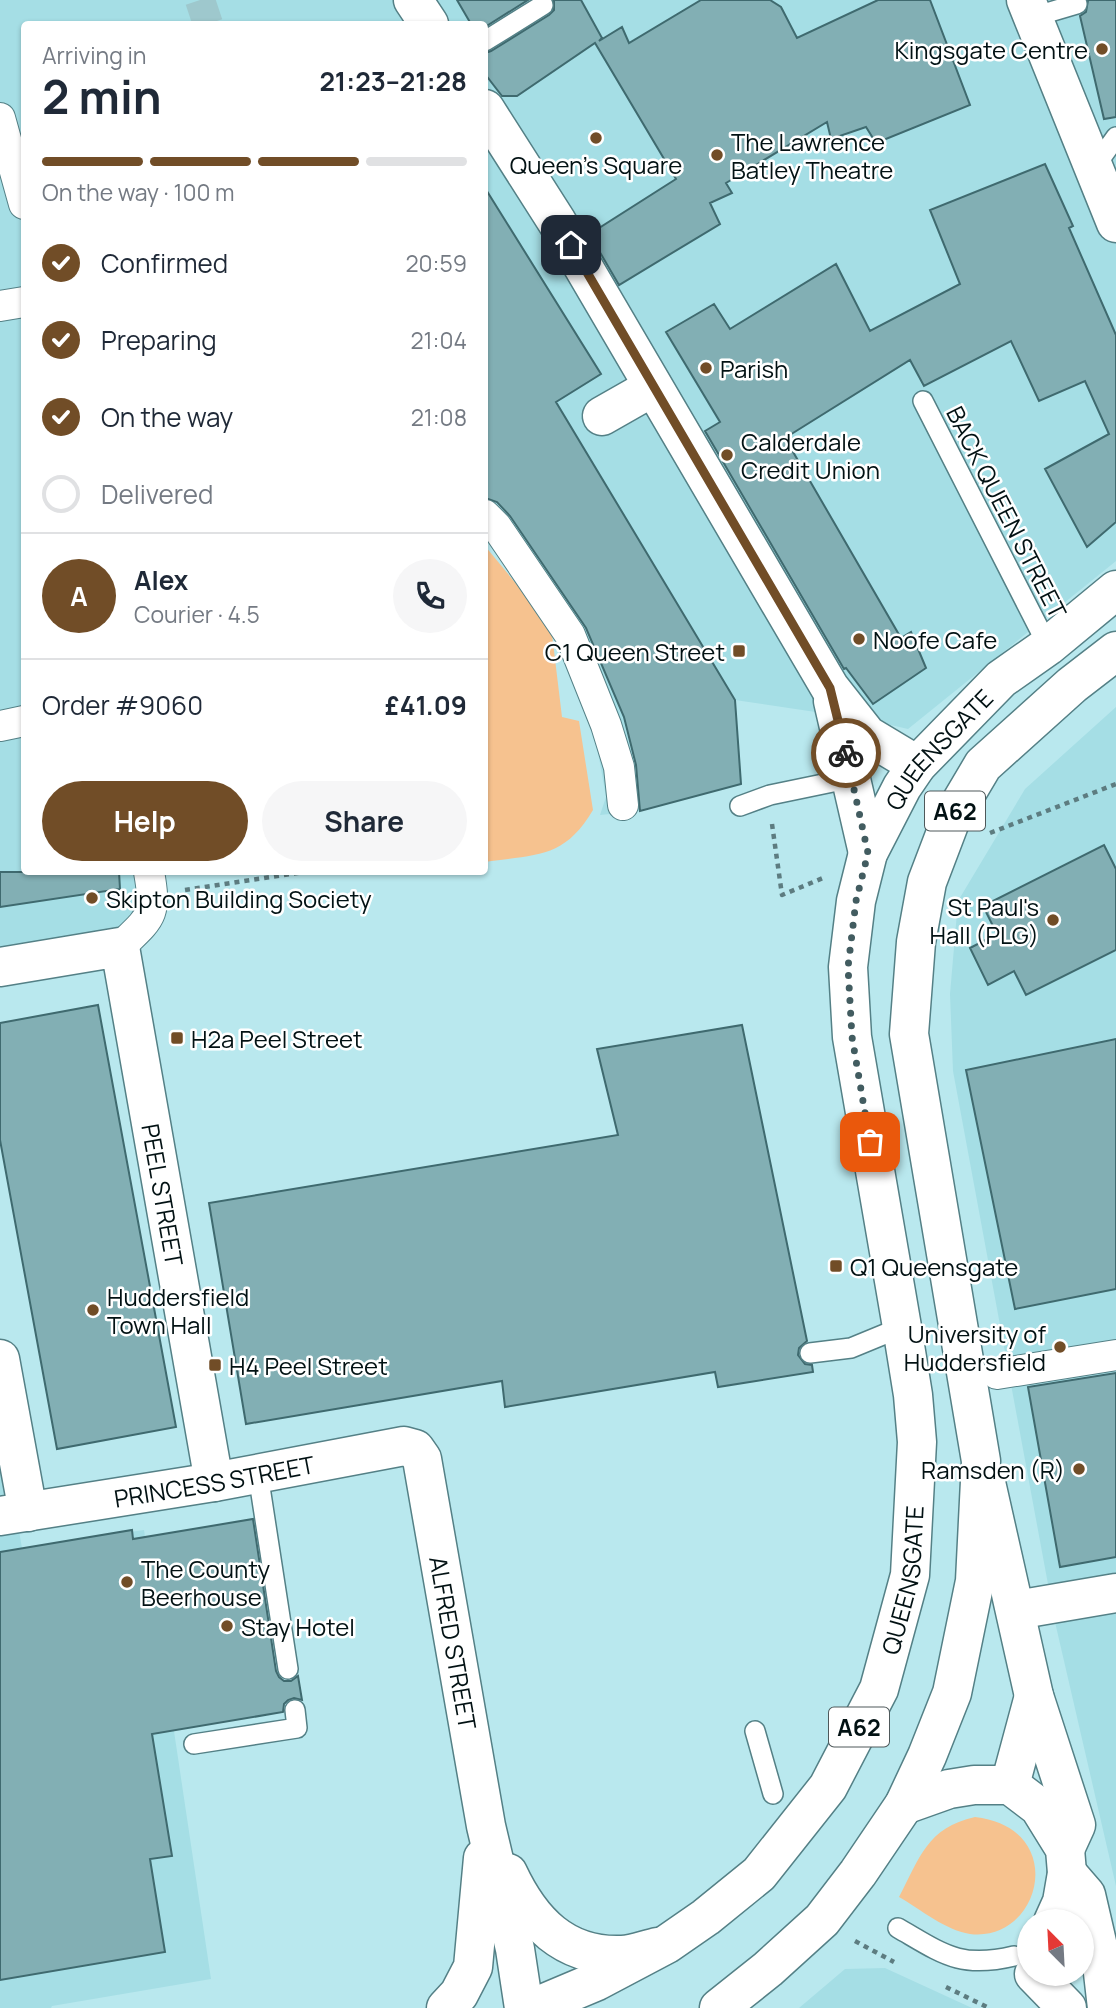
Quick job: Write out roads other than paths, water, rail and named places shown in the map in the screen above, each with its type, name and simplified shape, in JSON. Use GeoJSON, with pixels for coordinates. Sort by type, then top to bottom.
{"type":"FeatureCollection","features":[{"type":"Feature","properties":{"kind":"main road"},"geometry":{"type":"LineString","coordinates":[[413,0],[427,21]]}},
{"type":"Feature","properties":{"kind":"main road"},"geometry":{"type":"LineString","coordinates":[[1029,9],[1109,199]]}},
{"type":"Feature","properties":{"kind":"main road"},"geometry":{"type":"LineString","coordinates":[[488,114],[557,222],[830,688],[867,735],[917,765]]}},
{"type":"Feature","properties":{"kind":"main road"},"geometry":{"type":"LineString","coordinates":[[602,416],[653,387]]}},
{"type":"Feature","properties":{"kind":"main road","name":"QUEENSGATE"},"geometry":{"type":"LineString","coordinates":[[533,2008],[597,1981],[667,1944],[706,1917],[759,1874],[828,1787],[879,1689],[910,1575],[917,1468],[915,1415],[902,1327],[852,1037],[848,967],[856,901],[868,853],[902,787],[917,765],[1001,679],[1048,646],[1116,590]]}},
{"type":"Feature","properties":{"kind":"main road","name":"QUEENSGATE"},"geometry":{"type":"LineString","coordinates":[[719,2008],[768,1969],[822,1920],[858,1873],[904,1805],[952,1693],[975,1581],[981,1461],[909,1034],[916,942],[927,882],[951,819],[983,765],[1072,685],[1116,651]]}},
{"type":"Feature","properties":{"kind":"main road"},"geometry":{"type":"LineString","coordinates":[[830,688],[868,853]]}},
{"type":"Feature","properties":{"kind":"main road"},"geometry":{"type":"LineString","coordinates":[[0,967],[120,947]]}},
{"type":"Feature","properties":{"kind":"main road","name":"PEEL STREET"},"geometry":{"type":"LineString","coordinates":[[120,947],[214,1482]]}},
{"type":"Feature","properties":{"kind":"main road"},"geometry":{"type":"LineString","coordinates":[[0,1359],[14,1514]]}},
{"type":"Feature","properties":{"kind":"main road","name":"PRINCESS STREET"},"geometry":{"type":"LineString","coordinates":[[14,1514],[214,1482],[404,1446],[415,1449],[422,1458]]}},
{"type":"Feature","properties":{"kind":"main road","name":"ALFRED STREET"},"geometry":{"type":"LineString","coordinates":[[422,1458],[486,1826],[515,1949],[524,2008]]}},
{"type":"Feature","properties":{"kind":"main road"},"geometry":{"type":"LineString","coordinates":[[981,1461],[1034,1696],[1076,1825],[1066,1861],[1059,1909]]}},
{"type":"Feature","properties":{"kind":"main road"},"geometry":{"type":"LineString","coordinates":[[1016,1610],[1116,1592]]}},
{"type":"Feature","properties":{"kind":"main road"},"geometry":{"type":"LineString","coordinates":[[1010,1785],[1034,1696]]}},
{"type":"Feature","properties":{"kind":"main road"},"geometry":{"type":"LineString","coordinates":[[904,1805],[949,1789],[974,1785],[1010,1785],[1039,1807],[1086,1895],[1102,1964],[1107,2008]]}},
{"type":"Feature","properties":{"kind":"main road","name":"ALFRED STREET"},"geometry":{"type":"LineString","coordinates":[[486,1826],[515,1887],[539,1923],[557,1939],[584,1952],[622,1955],[667,1944]]}},
{"type":"Feature","properties":{"kind":"main road","name":"ALFRED STREET"},"geometry":{"type":"LineString","coordinates":[[446,2008],[459,1994],[473,1967],[486,1826]]}},
{"type":"Feature","properties":{"kind":"main road"},"geometry":{"type":"LineString","coordinates":[[1094,1979],[1107,2008]]}},
{"type":"Feature","properties":{"kind":"main road"},"geometry":{"type":"LineString","coordinates":[[1047,1986],[1067,2008]]}},
{"type":"Feature","properties":{"kind":"street"},"geometry":{"type":"LineString","coordinates":[[0,118],[16,203]]}},
{"type":"Feature","properties":{"kind":"street"},"geometry":{"type":"LineString","coordinates":[[0,306],[21,302]]}},
{"type":"Feature","properties":{"kind":"street"},"geometry":{"type":"LineString","coordinates":[[488,518],[570,635],[606,725],[616,757],[624,806]]}},
{"type":"Feature","properties":{"kind":"street"},"geometry":{"type":"LineString","coordinates":[[0,726],[21,722]]}},
{"type":"Feature","properties":{"kind":"street"},"geometry":{"type":"LineString","coordinates":[[120,947],[149,919],[151,883]]}},
{"type":"Feature","properties":{"kind":"street"},"geometry":{"type":"LineString","coordinates":[[998,1374],[1116,1355]]}},
{"type":"Feature","properties":{"kind":"lane"},"geometry":{"type":"LineString","coordinates":[[1029,9],[1077,4]]}},
{"type":"Feature","properties":{"kind":"lane"},"geometry":{"type":"LineString","coordinates":[[488,39],[543,5]]}},
{"type":"Feature","properties":{"kind":"lane"},"geometry":{"type":"LineString","coordinates":[[1109,199],[1116,137]]}},
{"type":"Feature","properties":{"kind":"lane","name":"BACK QUEEN STREET"},"geometry":{"type":"LineString","coordinates":[[923,401],[1048,646]]}},
{"type":"Feature","properties":{"kind":"lane"},"geometry":{"type":"LineString","coordinates":[[740,806],[770,795],[852,778]]}},
{"type":"Feature","properties":{"kind":"lane"},"geometry":{"type":"LineString","coordinates":[[810,1353],[851,1348],[902,1327]]}},
{"type":"Feature","properties":{"kind":"lane"},"geometry":{"type":"LineString","coordinates":[[258,1474],[288,1669]]}},
{"type":"Feature","properties":{"kind":"lane"},"geometry":{"type":"LineString","coordinates":[[194,1744],[297,1728],[295,1710]]}},
{"type":"Feature","properties":{"kind":"lane"},"geometry":{"type":"LineString","coordinates":[[755,1731],[773,1794]]}},
{"type":"Feature","properties":{"kind":"lane"},"geometry":{"type":"LineString","coordinates":[[898,1928],[935,1949],[962,1960],[1017,1962]]}},
{"type":"Feature","properties":{"kind":"tunnel"},"geometry":{"type":"LineString","coordinates":[[200,0],[207,21]]}},
{"type":"Feature","properties":{"kind":"place","name":"Kingsgate Centre"},"geometry":{"type":"Point","coordinates":[1102,49]}},
{"type":"Feature","properties":{"kind":"place","name":"Queen's Square"},"geometry":{"type":"Point","coordinates":[596,138]}},
{"type":"Feature","properties":{"kind":"place","name":"The Lawrence Batley Theatre"},"geometry":{"type":"Point","coordinates":[717,155]}},
{"type":"Feature","properties":{"kind":"place","name":"Parish"},"geometry":{"type":"Point","coordinates":[706,368]}},
{"type":"Feature","properties":{"kind":"place","name":"Calderdale Credit Union"},"geometry":{"type":"Point","coordinates":[727,455]}},
{"type":"Feature","properties":{"kind":"place","name":"Noofe Cafe"},"geometry":{"type":"Point","coordinates":[859,639]}},
{"type":"Feature","properties":{"kind":"place","name":"C1 Queen Street"},"geometry":{"type":"Point","coordinates":[739,651]}},
{"type":"Feature","properties":{"kind":"place","name":"Skipton Building Society"},"geometry":{"type":"Point","coordinates":[92,898]}},
{"type":"Feature","properties":{"kind":"place","name":"St Paul's Hall (PLG)"},"geometry":{"type":"Point","coordinates":[1053,920]}},
{"type":"Feature","properties":{"kind":"place","name":"H2a Peel Street"},"geometry":{"type":"Point","coordinates":[177,1038]}},
{"type":"Feature","properties":{"kind":"place","name":"Q1 Queensgate"},"geometry":{"type":"Point","coordinates":[836,1266]}},
{"type":"Feature","properties":{"kind":"place","name":"Huddersfield Town Hall"},"geometry":{"type":"Point","coordinates":[93,1310]}},
{"type":"Feature","properties":{"kind":"place","name":"University of Huddersfield"},"geometry":{"type":"Point","coordinates":[1060,1347]}},
{"type":"Feature","properties":{"kind":"place","name":"H4 Peel Street"},"geometry":{"type":"Point","coordinates":[215,1365]}},
{"type":"Feature","properties":{"kind":"place","name":"Ramsden (R)"},"geometry":{"type":"Point","coordinates":[1079,1469]}},
{"type":"Feature","properties":{"kind":"place","name":"The County Beerhouse"},"geometry":{"type":"Point","coordinates":[127,1582]}},
{"type":"Feature","properties":{"kind":"place","name":"Stay Hotel"},"geometry":{"type":"Point","coordinates":[227,1626]}}]}
